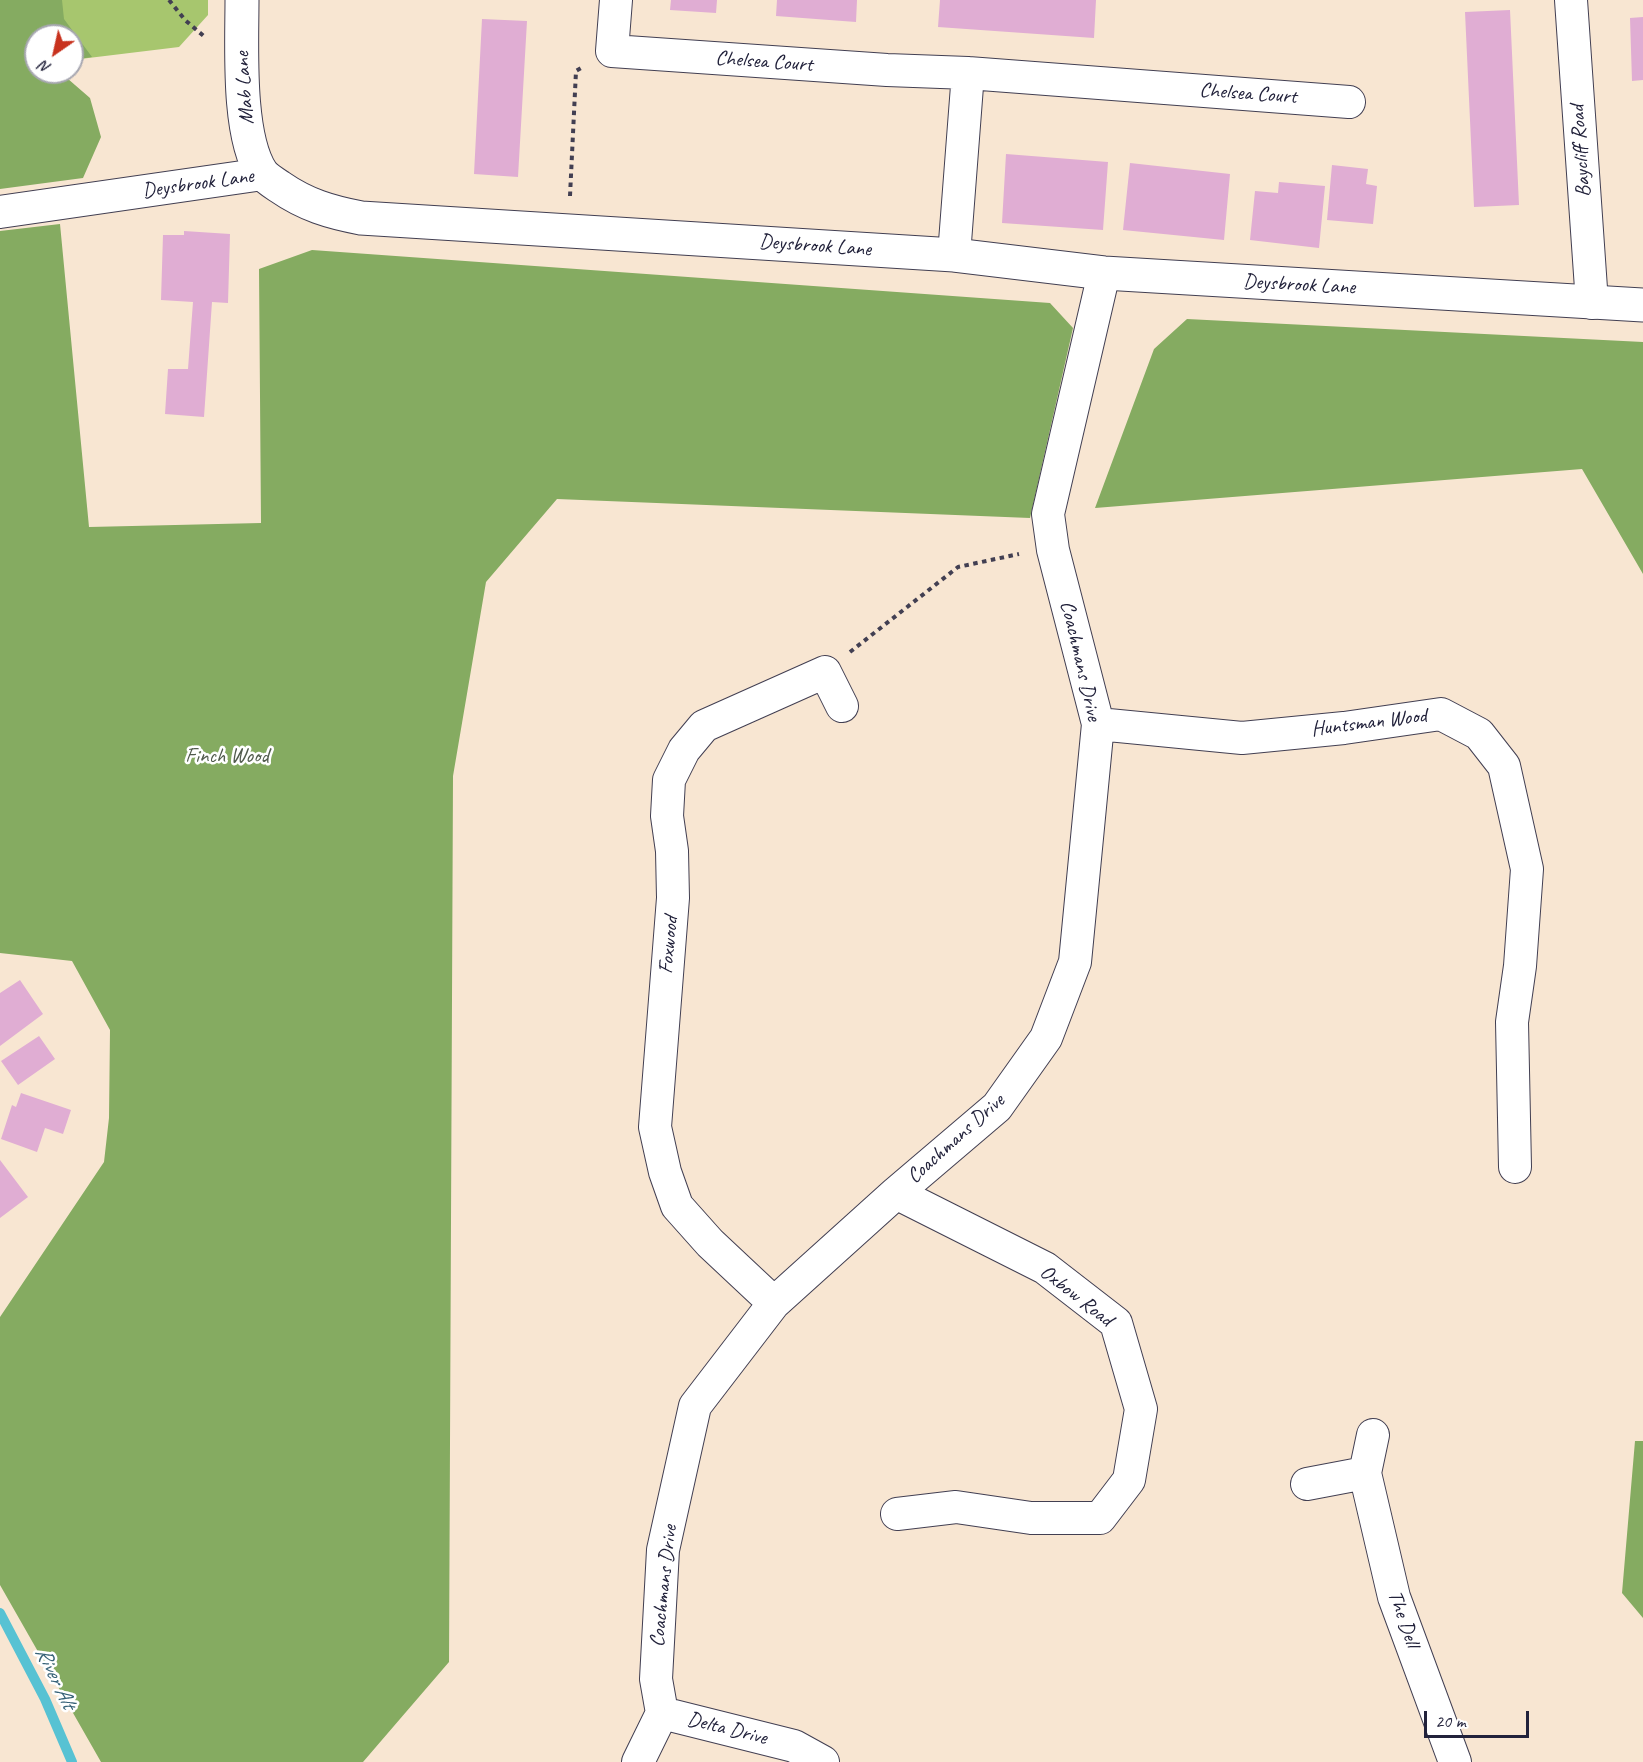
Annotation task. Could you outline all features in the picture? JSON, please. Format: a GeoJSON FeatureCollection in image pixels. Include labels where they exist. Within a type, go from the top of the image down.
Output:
{"type":"FeatureCollection","features":[{"type":"Feature","properties":{"kind":"street","name":"Mab Lane"},"geometry":{"type":"LineString","coordinates":[[242,0],[249,140],[262,174]]}},
{"type":"Feature","properties":{"kind":"street"},"geometry":{"type":"LineString","coordinates":[[612,51],[616,0]]}},
{"type":"Feature","properties":{"kind":"street","name":"Baycliff Road"},"geometry":{"type":"LineString","coordinates":[[1571,0],[1592,303]]}},
{"type":"Feature","properties":{"kind":"street","name":"Chelsea Court"},"geometry":{"type":"LineString","coordinates":[[612,51],[887,70],[968,73],[1349,102]]}},
{"type":"Feature","properties":{"kind":"street"},"geometry":{"type":"LineString","coordinates":[[954,255],[968,73]]}},
{"type":"Feature","properties":{"kind":"street","name":"Deysbrook Lane"},"geometry":{"type":"LineString","coordinates":[[0,212],[262,174],[295,198],[312,206],[361,218],[954,255],[1104,273],[1643,305]]}},
{"type":"Feature","properties":{"kind":"street","name":"Coachmans Drive"},"geometry":{"type":"LineString","coordinates":[[662,1713],[656,1679],[663,1550],[695,1406],[774,1303],[896,1193],[997,1107],[1046,1038],[1075,962],[1098,724],[1053,550],[1048,514],[1104,273]]}},
{"type":"Feature","properties":{"kind":"street"},"geometry":{"type":"LineString","coordinates":[[825,672],[843,706]]}},
{"type":"Feature","properties":{"kind":"street","name":"Foxwood"},"geometry":{"type":"LineString","coordinates":[[774,1303],[710,1243],[677,1206],[665,1172],[655,1127],[673,898],[672,851],[667,816],[669,780],[684,750],[704,726],[825,672]]}},
{"type":"Feature","properties":{"kind":"street","name":"Huntsman Wood"},"geometry":{"type":"LineString","coordinates":[[1098,724],[1242,738],[1344,729],[1441,714],[1479,734],[1504,766],[1527,869],[1520,966],[1512,1022],[1515,1167]]}},
{"type":"Feature","properties":{"kind":"street","name":"Oxbow Road"},"geometry":{"type":"LineString","coordinates":[[896,1193],[1045,1268],[1116,1323],[1141,1409],[1129,1480],[1100,1518],[1032,1518],[956,1507],[897,1514]]}},
{"type":"Feature","properties":{"kind":"street","name":"The Dell"},"geometry":{"type":"LineString","coordinates":[[1373,1435],[1365,1473],[1394,1596],[1455,1762]]}},
{"type":"Feature","properties":{"kind":"street"},"geometry":{"type":"LineString","coordinates":[[1307,1484],[1365,1473]]}},
{"type":"Feature","properties":{"kind":"street"},"geometry":{"type":"LineString","coordinates":[[638,1762],[662,1713]]}},
{"type":"Feature","properties":{"kind":"street","name":"Delta Drive"},"geometry":{"type":"LineString","coordinates":[[662,1713],[794,1746],[823,1762]]}},
{"type":"Feature","properties":{"kind":"path"},"geometry":{"type":"LineString","coordinates":[[568,230],[576,71],[612,51]]}},
{"type":"Feature","properties":{"kind":"path"},"geometry":{"type":"LineString","coordinates":[[825,672],[958,567],[1035,550],[1053,550]]}},
{"type":"Feature","properties":{"kind":"green space"},"geometry":{"type":"Polygon","coordinates":[[[0,0],[208,0],[208,15],[179,47],[84,59],[84,24],[24,24],[0,0]]]}},
{"type":"Feature","properties":{"kind":"green space"},"geometry":{"type":"Polygon","coordinates":[[[0,0],[62,0],[64,19],[68,24],[24,24],[24,84],[74,84],[90,98],[101,137],[83,178],[0,189],[0,0]]]}},
{"type":"Feature","properties":{"kind":"green space"},"geometry":{"type":"Polygon","coordinates":[[[84,46],[92,57],[84,58],[84,46]]]}},
{"type":"Feature","properties":{"kind":"green space","name":"Finch Wood"},"geometry":{"type":"Polygon","coordinates":[[[60,224],[89,527],[261,523],[259,269],[312,250],[1050,303],[1073,328],[1030,518],[557,499],[486,582],[453,776],[449,1662],[363,1762],[101,1762],[0,1585],[0,1317],[104,1162],[109,1118],[110,1030],[72,961],[0,953],[0,231],[60,224]]]}},
{"type":"Feature","properties":{"kind":"green space"},"geometry":{"type":"Polygon","coordinates":[[[1187,319],[1643,342],[1643,574],[1582,469],[1095,508],[1154,349],[1187,319]]]}},
{"type":"Feature","properties":{"kind":"green space"},"geometry":{"type":"Polygon","coordinates":[[[1635,1441],[1643,1441],[1643,1618],[1622,1593],[1635,1441]]]}},
{"type":"Feature","properties":{"kind":"building"},"geometry":{"type":"Polygon","coordinates":[[[671,0],[717,0],[716,13],[670,10],[671,0]]]}},
{"type":"Feature","properties":{"kind":"building"},"geometry":{"type":"Polygon","coordinates":[[[777,0],[857,0],[856,22],[776,16],[777,0]]]}},
{"type":"Feature","properties":{"kind":"building"},"geometry":{"type":"Polygon","coordinates":[[[940,0],[1096,0],[1094,38],[938,27],[940,0]]]}},
{"type":"Feature","properties":{"kind":"building"},"geometry":{"type":"Polygon","coordinates":[[[1510,10],[1519,205],[1474,207],[1465,12],[1510,10]]]}},
{"type":"Feature","properties":{"kind":"building"},"geometry":{"type":"Polygon","coordinates":[[[1643,17],[1643,80],[1632,81],[1630,18],[1643,17]]]}},
{"type":"Feature","properties":{"kind":"building"},"geometry":{"type":"Polygon","coordinates":[[[482,19],[527,21],[518,177],[474,174],[482,19]]]}},
{"type":"Feature","properties":{"kind":"building"},"geometry":{"type":"Polygon","coordinates":[[[1006,154],[1108,162],[1103,230],[1002,223],[1006,154]]]}},
{"type":"Feature","properties":{"kind":"building"},"geometry":{"type":"Polygon","coordinates":[[[1130,163],[1230,174],[1224,240],[1123,230],[1130,163]]]}},
{"type":"Feature","properties":{"kind":"building"},"geometry":{"type":"Polygon","coordinates":[[[1332,165],[1368,169],[1366,184],[1377,186],[1373,224],[1327,220],[1332,165]]]}},
{"type":"Feature","properties":{"kind":"building"},"geometry":{"type":"Polygon","coordinates":[[[1279,182],[1325,186],[1319,248],[1250,240],[1255,191],[1278,193],[1279,182]]]}},
{"type":"Feature","properties":{"kind":"building"},"geometry":{"type":"Polygon","coordinates":[[[184,231],[230,234],[228,303],[212,302],[204,417],[165,414],[168,369],[188,369],[193,302],[161,300],[163,235],[184,235],[184,231]]]}},
{"type":"Feature","properties":{"kind":"building"},"geometry":{"type":"Polygon","coordinates":[[[20,980],[43,1014],[0,1046],[0,993],[20,980]]]}},
{"type":"Feature","properties":{"kind":"building"},"geometry":{"type":"Polygon","coordinates":[[[39,1036],[55,1059],[18,1085],[1,1061],[39,1036]]]}},
{"type":"Feature","properties":{"kind":"building"},"geometry":{"type":"Polygon","coordinates":[[[21,1093],[71,1110],[63,1134],[45,1128],[37,1152],[1,1139],[12,1105],[16,1107],[21,1093]]]}},
{"type":"Feature","properties":{"kind":"building"},"geometry":{"type":"Polygon","coordinates":[[[0,1160],[28,1197],[0,1218],[0,1160]]]}},
{"type":"Feature","properties":{"kind":"waterway","name":"River Alt"},"geometry":{"type":"LineString","coordinates":[[0,1613],[45,1699],[72,1762]]}}]}
